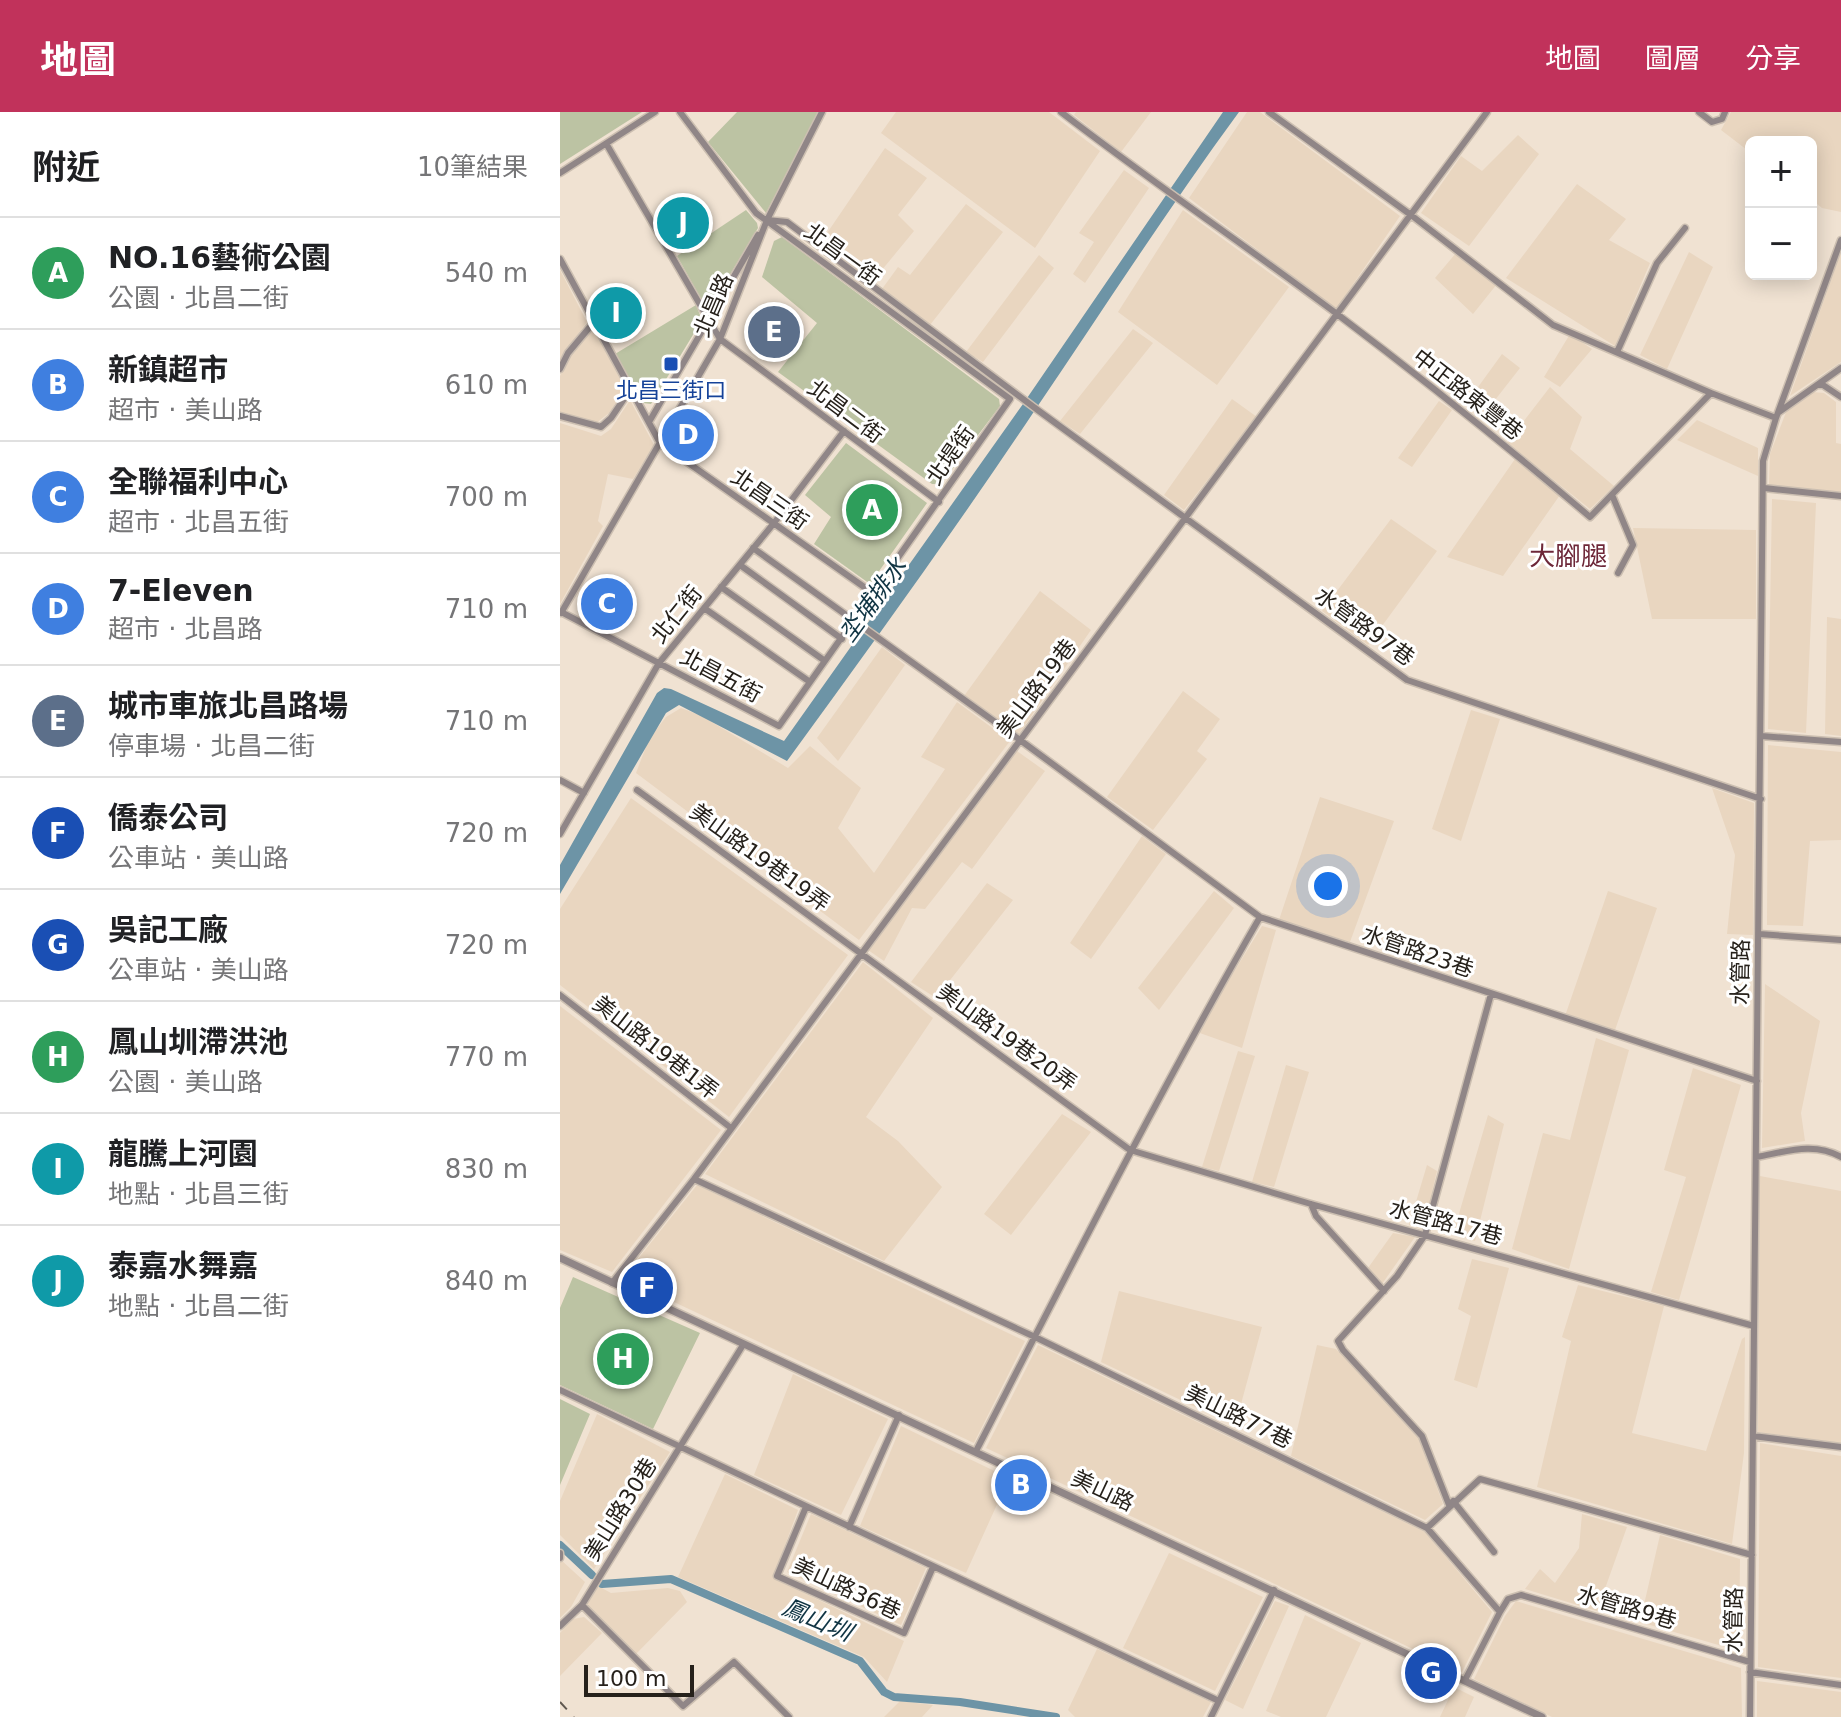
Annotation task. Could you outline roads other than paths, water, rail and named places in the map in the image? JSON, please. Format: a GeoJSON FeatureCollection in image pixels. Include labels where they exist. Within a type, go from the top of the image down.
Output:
{"type":"FeatureCollection","features":[{"type":"Feature","properties":{"kind":"street"},"geometry":{"type":"LineString","coordinates":[[560,173],[655,112]]}},
{"type":"Feature","properties":{"kind":"street","name":"北昌一街"},"geometry":{"type":"LineString","coordinates":[[680,112],[756,213],[1013,396],[1039,411]]}},
{"type":"Feature","properties":{"kind":"street","name":"北昌路"},"geometry":{"type":"LineString","coordinates":[[649,422],[767,220],[822,112]]}},
{"type":"Feature","properties":{"kind":"street","name":"中正路東豐巷"},"geometry":{"type":"LineString","coordinates":[[1061,112],[1158,187],[1337,314],[1590,517],[1711,393]]}},
{"type":"Feature","properties":{"kind":"street"},"geometry":{"type":"LineString","coordinates":[[1269,112],[1411,215],[1553,325],[1711,393],[1777,415],[1841,368]]}},
{"type":"Feature","properties":{"kind":"street","name":"美山路19巷"},"geometry":{"type":"LineString","coordinates":[[612,1283],[694,1179],[1487,112]]}},
{"type":"Feature","properties":{"kind":"street"},"geometry":{"type":"LineString","coordinates":[[1699,112],[1712,122],[1722,119],[1725,112]]}},
{"type":"Feature","properties":{"kind":"street","name":"北昌二街"},"geometry":{"type":"LineString","coordinates":[[607,145],[720,339],[939,502]]}},
{"type":"Feature","properties":{"kind":"street","name":"北昌路"},"geometry":{"type":"LineString","coordinates":[[561,613],[720,339],[767,220]]}},
{"type":"Feature","properties":{"kind":"street"},"geometry":{"type":"LineString","coordinates":[[1617,352],[1657,263],[1685,228]]}},
{"type":"Feature","properties":{"kind":"street","name":"水管路"},"geometry":{"type":"LineString","coordinates":[[1750,1717],[1763,461],[1841,240]]}},
{"type":"Feature","properties":{"kind":"street","name":"北昌三街"},"geometry":{"type":"LineString","coordinates":[[560,259],[660,443],[874,594]]}},
{"type":"Feature","properties":{"kind":"street"},"geometry":{"type":"LineString","coordinates":[[560,369],[568,353],[594,322]]}},
{"type":"Feature","properties":{"kind":"street"},"geometry":{"type":"LineString","coordinates":[[1817,385],[1823,385],[1841,397]]}},
{"type":"Feature","properties":{"kind":"street"},"geometry":{"type":"LineString","coordinates":[[560,416],[601,427],[630,390]]}},
{"type":"Feature","properties":{"kind":"street","name":"北堤街"},"geometry":{"type":"LineString","coordinates":[[779,726],[856,623],[1013,396]]}},
{"type":"Feature","properties":{"kind":"street","name":"水管路97巷"},"geometry":{"type":"LineString","coordinates":[[1039,411],[1407,680],[1761,799]]}},
{"type":"Feature","properties":{"kind":"street","name":"北仁街"},"geometry":{"type":"LineString","coordinates":[[560,834],[659,663],[774,523],[844,431]]}},
{"type":"Feature","properties":{"kind":"street"},"geometry":{"type":"LineString","coordinates":[[1764,488],[1841,496]]}},
{"type":"Feature","properties":{"kind":"street"},"geometry":{"type":"LineString","coordinates":[[1612,495],[1633,545],[1618,573]]}},
{"type":"Feature","properties":{"kind":"street","name":"水管路23巷"},"geometry":{"type":"LineString","coordinates":[[753,548],[1260,917],[1757,1081]]}},
{"type":"Feature","properties":{"kind":"street"},"geometry":{"type":"LineString","coordinates":[[740,565],[842,639]]}},
{"type":"Feature","properties":{"kind":"street"},"geometry":{"type":"LineString","coordinates":[[721,587],[825,661]]}},
{"type":"Feature","properties":{"kind":"street"},"geometry":{"type":"LineString","coordinates":[[704,608],[810,682]]}},
{"type":"Feature","properties":{"kind":"street","name":"北昌五街"},"geometry":{"type":"LineString","coordinates":[[561,613],[779,726]]}},
{"type":"Feature","properties":{"kind":"street"},"geometry":{"type":"LineString","coordinates":[[1761,736],[1841,742]]}},
{"type":"Feature","properties":{"kind":"street"},"geometry":{"type":"LineString","coordinates":[[560,780],[584,793]]}},
{"type":"Feature","properties":{"kind":"street","name":"美山路19巷19弄"},"geometry":{"type":"LineString","coordinates":[[637,790],[862,952]]}},
{"type":"Feature","properties":{"kind":"street"},"geometry":{"type":"LineString","coordinates":[[976,1451],[1130,1150],[1260,917]]}},
{"type":"Feature","properties":{"kind":"street"},"geometry":{"type":"LineString","coordinates":[[1759,934],[1841,940]]}},
{"type":"Feature","properties":{"kind":"street","name":"美山路19巷20弄"},"geometry":{"type":"LineString","coordinates":[[862,952],[1130,1150]]}},
{"type":"Feature","properties":{"kind":"street"},"geometry":{"type":"LineString","coordinates":[[1491,994],[1425,1235],[1384,1291],[1338,1341],[1422,1436],[1451,1503],[1494,1552]]}},
{"type":"Feature","properties":{"kind":"street","name":"美山路19巷1弄"},"geometry":{"type":"LineString","coordinates":[[560,995],[731,1128]]}},
{"type":"Feature","properties":{"kind":"street"},"geometry":{"type":"LineString","coordinates":[[1756,1157],[1811,1147],[1830,1150],[1841,1157]]}},
{"type":"Feature","properties":{"kind":"street","name":"水管路17巷"},"geometry":{"type":"LineString","coordinates":[[1130,1150],[1311,1204],[1754,1326]]}},
{"type":"Feature","properties":{"kind":"street","name":"美山路77巷"},"geometry":{"type":"LineString","coordinates":[[694,1179],[1035,1337],[1427,1528],[1500,1612]]}},
{"type":"Feature","properties":{"kind":"street"},"geometry":{"type":"LineString","coordinates":[[1311,1204],[1316,1216],[1384,1291]]}},
{"type":"Feature","properties":{"kind":"street","name":"美山路"},"geometry":{"type":"LineString","coordinates":[[560,1258],[1542,1717]]}},
{"type":"Feature","properties":{"kind":"street","name":"美山路30巷"},"geometry":{"type":"LineString","coordinates":[[562,1624],[582,1605],[743,1345]]}},
{"type":"Feature","properties":{"kind":"street"},"geometry":{"type":"LineString","coordinates":[[560,1390],[680,1448]]}},
{"type":"Feature","properties":{"kind":"street"},"geometry":{"type":"LineString","coordinates":[[849,1527],[899,1415]]}},
{"type":"Feature","properties":{"kind":"street"},"geometry":{"type":"LineString","coordinates":[[1753,1436],[1841,1447]]}},
{"type":"Feature","properties":{"kind":"street","name":"美山路30巷"},"geometry":{"type":"LineString","coordinates":[[680,1448],[806,1507]]}},
{"type":"Feature","properties":{"kind":"street"},"geometry":{"type":"LineString","coordinates":[[1427,1528],[1473,1482],[1480,1479],[1752,1555]]}},
{"type":"Feature","properties":{"kind":"street"},"geometry":{"type":"LineString","coordinates":[[806,1507],[1219,1701]]}},
{"type":"Feature","properties":{"kind":"street","name":"美山路36巷"},"geometry":{"type":"LineString","coordinates":[[806,1507],[777,1576],[904,1633],[933,1567]]}},
{"type":"Feature","properties":{"kind":"street"},"geometry":{"type":"LineString","coordinates":[[1211,1717],[1274,1590]]}},
{"type":"Feature","properties":{"kind":"street","name":"水管路9巷"},"geometry":{"type":"LineString","coordinates":[[1500,1612],[1508,1599],[1521,1595],[1750,1662]]}},
{"type":"Feature","properties":{"kind":"street"},"geometry":{"type":"LineString","coordinates":[[582,1605],[683,1706],[734,1662],[789,1717]]}},
{"type":"Feature","properties":{"kind":"street"},"geometry":{"type":"LineString","coordinates":[[560,1612],[562,1624]]}},
{"type":"Feature","properties":{"kind":"street"},"geometry":{"type":"LineString","coordinates":[[1465,1680],[1500,1612]]}},
{"type":"Feature","properties":{"kind":"street"},"geometry":{"type":"LineString","coordinates":[[1750,1672],[1841,1685]]}},
{"type":"Feature","properties":{"kind":"water"},"geometry":{"type":"Polygon","coordinates":[[[1223,112],[1239,112],[973,501],[787,761],[679,705],[666,713],[560,894],[560,865],[657,693],[664,688],[784,741],[1023,404],[1223,112]]]}},
{"type":"Feature","properties":{"kind":"waterway","name":"鳳山圳"},"geometry":{"type":"LineString","coordinates":[[560,1545],[592,1575]]}},
{"type":"Feature","properties":{"kind":"waterway","name":"鳳山圳"},"geometry":{"type":"LineString","coordinates":[[602,1584],[671,1579],[860,1661],[884,1692],[894,1697],[960,1702],[1056,1717]]}},
{"type":"Feature","properties":{"kind":"railway"},"geometry":{"type":"LineString","coordinates":[[560,1702],[574,1717]]}},
{"type":"Feature","properties":{"kind":"place","name":"泰嘉水舞嘉"},"geometry":{"type":"Point","coordinates":[683,223]}},
{"type":"Feature","properties":{"kind":"place","name":"龍騰上河園"},"geometry":{"type":"Point","coordinates":[616,313]}},
{"type":"Feature","properties":{"kind":"place","name":"城市車旅北昌路場"},"geometry":{"type":"Point","coordinates":[774,332]}},
{"type":"Feature","properties":{"kind":"place","name":"北昌三街口"},"geometry":{"type":"Point","coordinates":[671,364]}},
{"type":"Feature","properties":{"kind":"place","name":"7-Eleven"},"geometry":{"type":"Point","coordinates":[688,435]}},
{"type":"Feature","properties":{"kind":"place","name":"NO.16藝術公園"},"geometry":{"type":"Point","coordinates":[872,510]}},
{"type":"Feature","properties":{"kind":"place","name":"全聯福利中心"},"geometry":{"type":"Point","coordinates":[607,604]}},
{"type":"Feature","properties":{"kind":"place","name":"僑泰公司"},"geometry":{"type":"Point","coordinates":[647,1288]}},
{"type":"Feature","properties":{"kind":"place","name":"鳳山圳滯洪池"},"geometry":{"type":"Point","coordinates":[623,1359]}},
{"type":"Feature","properties":{"kind":"place","name":"新鎮超市"},"geometry":{"type":"Point","coordinates":[1021,1485]}},
{"type":"Feature","properties":{"kind":"place","name":"吳記工廠"},"geometry":{"type":"Point","coordinates":[1431,1673]}},
{"type":"Feature","properties":{"kind":"district","name":"大腳腿"},"geometry":{"type":"Point","coordinates":[1568,556]}},
{"type":"Feature","properties":{"kind":"water label","name":"坔埔排水"},"geometry":{"type":"Point","coordinates":[873,600]}}]}
